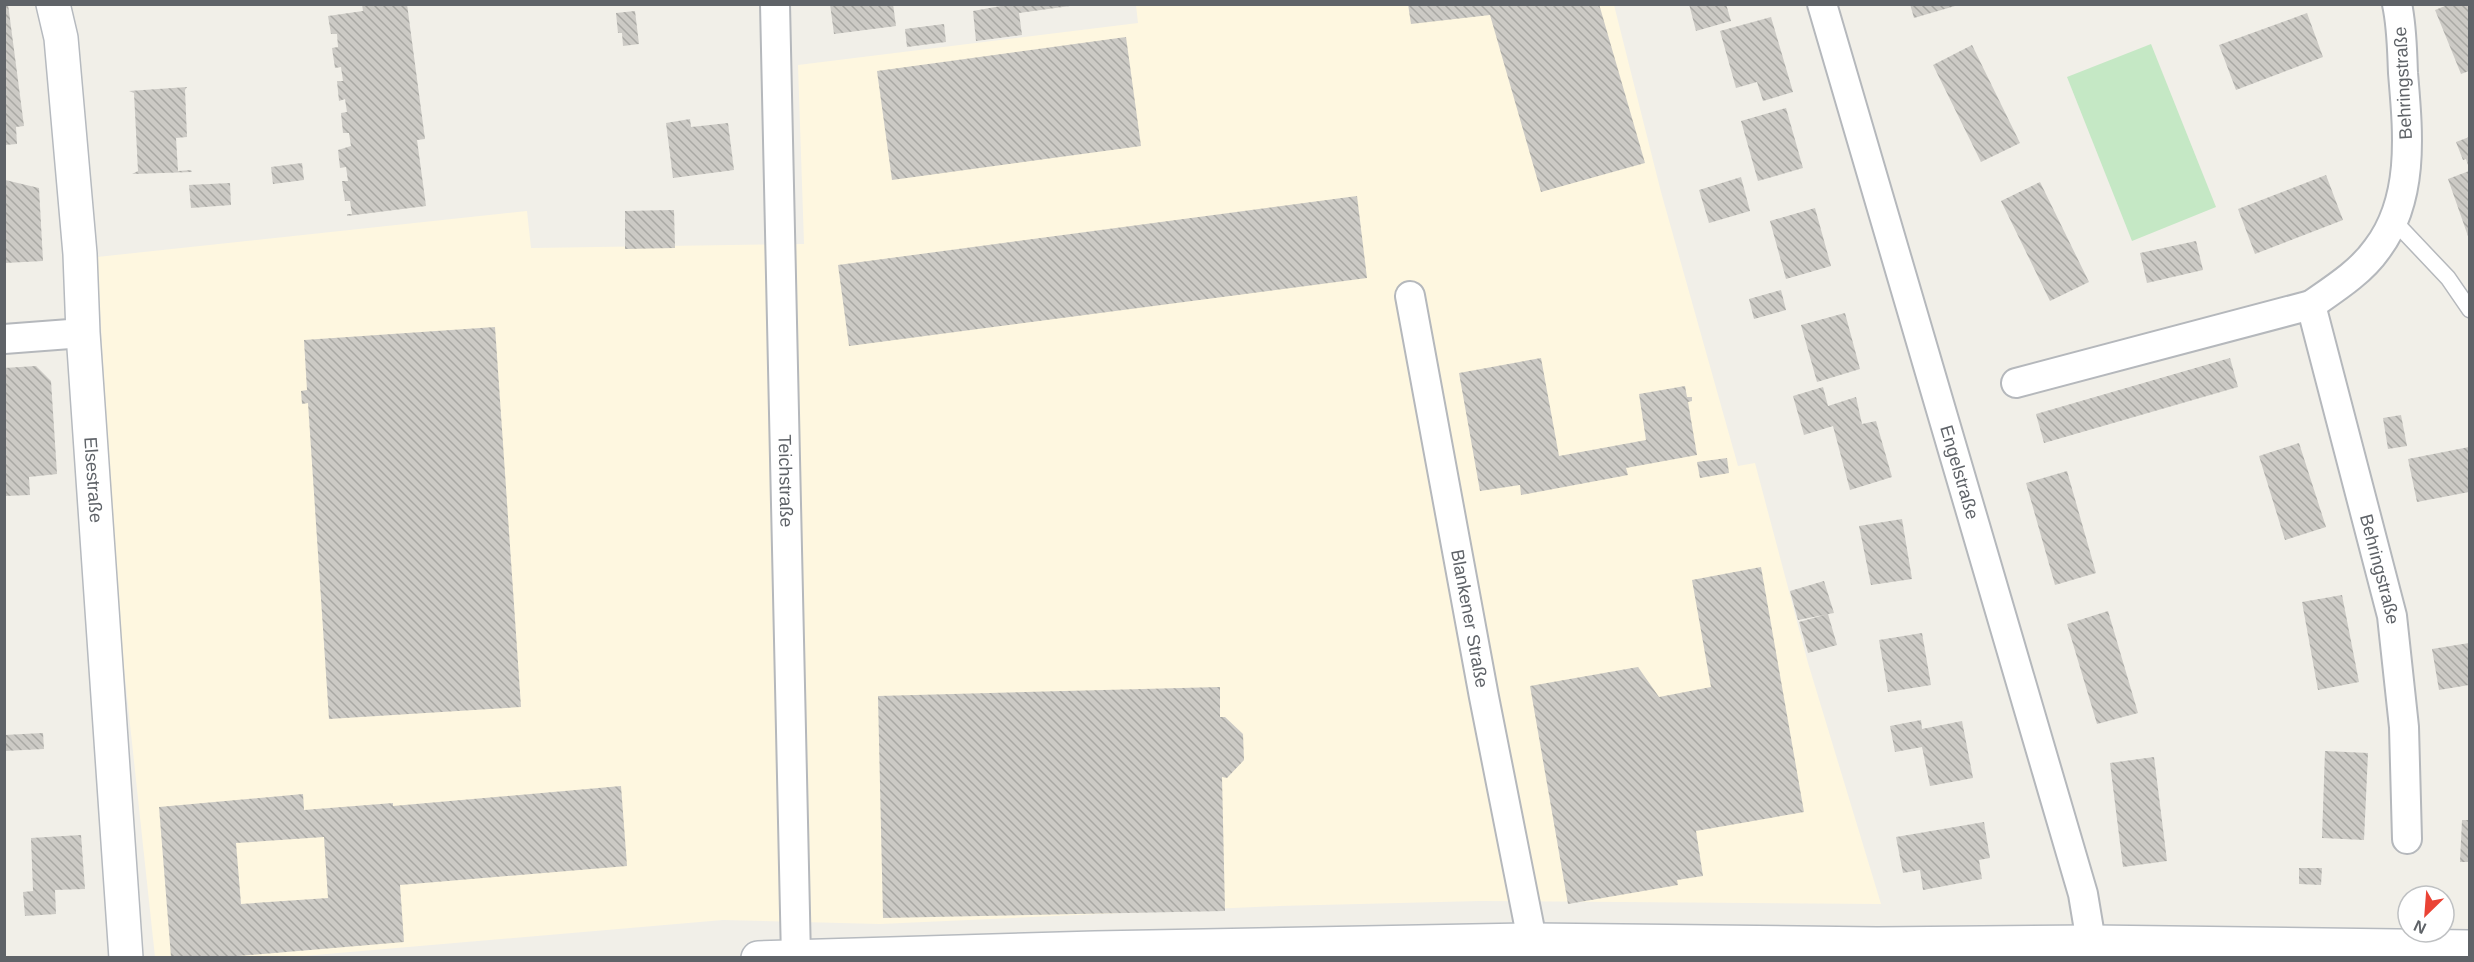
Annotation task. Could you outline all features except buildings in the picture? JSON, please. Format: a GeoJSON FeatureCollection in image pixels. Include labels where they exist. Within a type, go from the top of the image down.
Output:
{"type":"FeatureCollection","features":[{"type":"Feature","properties":{"kind":"main road","name":"Elsestraße"},"geometry":{"type":"LineString","coordinates":[[53,4],[62,50],[80,254],[83,333],[126,957]]}},
{"type":"Feature","properties":{"kind":"main road"},"geometry":{"type":"LineString","coordinates":[[758,957],[1296,951],[1532,940],[1877,944],[2091,942],[2469,947]]}},
{"type":"Feature","properties":{"kind":"street","name":"Teichstraße"},"geometry":{"type":"LineString","coordinates":[[775,4],[796,957]]}},
{"type":"Feature","properties":{"kind":"street","name":"Engelstraße"},"geometry":{"type":"LineString","coordinates":[[1822,4],[2083,894],[2091,942]]}},
{"type":"Feature","properties":{"kind":"street","name":"Behringstraße"},"geometry":{"type":"LineString","coordinates":[[2016,383],[2311,305],[2349,278],[2377,250],[2394,221],[2403,187],[2408,134],[2397,4]]}},
{"type":"Feature","properties":{"kind":"street","name":"Blankener Straße"},"geometry":{"type":"LineString","coordinates":[[1410,296],[1484,697],[1532,940]]}},
{"type":"Feature","properties":{"kind":"street","name":"Behringstraße"},"geometry":{"type":"LineString","coordinates":[[2311,305],[2392,616],[2404,728],[2407,839]]}},
{"type":"Feature","properties":{"kind":"street"},"geometry":{"type":"LineString","coordinates":[[4,339],[83,333]]}},
{"type":"Feature","properties":{"kind":"lane"},"geometry":{"type":"LineString","coordinates":[[2394,221],[2448,278],[2469,310]]}},
{"type":"Feature","properties":{"kind":"shaded area"},"geometry":{"type":"Polygon","coordinates":[[[1136,5],[1614,5],[1661,192],[1738,466],[1755,463],[1808,663],[1881,904],[1480,901],[1279,906],[880,924],[723,920],[292,957],[155,957],[117,603],[97,257],[527,211],[531,248],[804,244],[798,65],[1138,23],[1136,5]]]}},
{"type":"Feature","properties":{"kind":"green space"},"geometry":{"type":"Polygon","coordinates":[[[2151,44],[2216,207],[2132,241],[2067,77],[2151,44]]]}}]}
